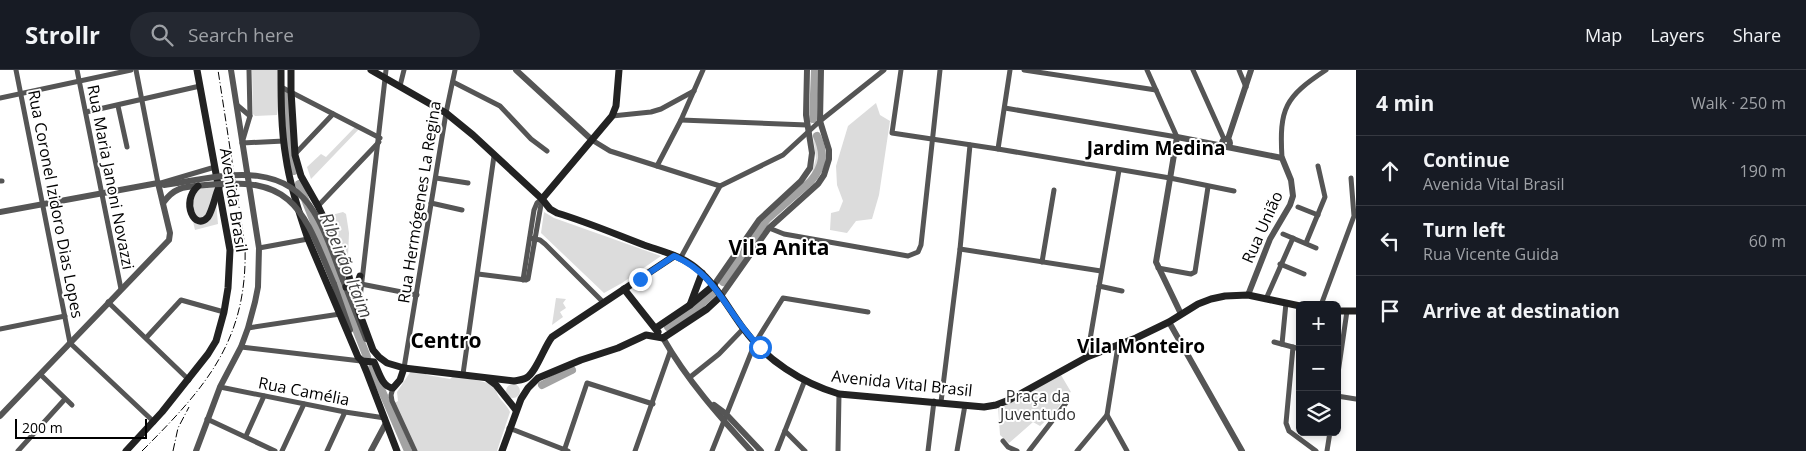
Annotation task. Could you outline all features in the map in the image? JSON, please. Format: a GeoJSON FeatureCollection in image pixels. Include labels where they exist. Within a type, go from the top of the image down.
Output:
{"type":"FeatureCollection","features":[{"type":"Feature","properties":{"kind":"main road","name":"Avenida Brasil"},"geometry":{"type":"LineString","coordinates":[[126,451],[154,422],[208,354],[216,341],[224,312],[228,288],[230,250],[197,70]]}},
{"type":"Feature","properties":{"kind":"main road"},"geometry":{"type":"LineString","coordinates":[[281,70],[284,141],[289,176],[308,239],[358,357],[365,361],[374,362],[387,387],[393,388],[400,380],[404,368]]}},
{"type":"Feature","properties":{"kind":"main road"},"geometry":{"type":"LineString","coordinates":[[291,70],[294,155],[299,171],[318,206],[373,350],[387,363],[404,368],[514,381],[527,378],[533,372],[542,352],[552,338],[624,289],[677,257]]}},
{"type":"Feature","properties":{"kind":"main road","name":"Avenida Vital Brasil"},"geometry":{"type":"LineString","coordinates":[[371,70],[386,74],[400,86],[446,113],[473,135],[542,199],[550,209],[691,264],[714,285],[743,329],[755,343],[781,365],[805,380],[825,390],[839,394],[965,405],[990,406],[1002,404],[1087,357],[1118,346],[1169,322],[1198,304],[1211,299],[1248,295],[1296,305]]}},
{"type":"Feature","properties":{"kind":"main road"},"geometry":{"type":"LineString","coordinates":[[542,199],[612,116],[616,106],[619,70]]}},
{"type":"Feature","properties":{"kind":"main road"},"geometry":{"type":"LineString","coordinates":[[289,176],[296,177],[299,171]]}},
{"type":"Feature","properties":{"kind":"main road"},"geometry":{"type":"LineString","coordinates":[[291,185],[298,181],[304,183]]}},
{"type":"Feature","properties":{"kind":"main road"},"geometry":{"type":"LineString","coordinates":[[202,186],[192,195],[189,211],[193,216],[201,220],[204,220],[209,214],[219,187]]}},
{"type":"Feature","properties":{"kind":"main road"},"geometry":{"type":"LineString","coordinates":[[690,305],[702,273]]}},
{"type":"Feature","properties":{"kind":"main road"},"geometry":{"type":"LineString","coordinates":[[347,282],[361,275]]}},
{"type":"Feature","properties":{"kind":"main road"},"geometry":{"type":"LineString","coordinates":[[347,282],[358,284],[361,275]]}},
{"type":"Feature","properties":{"kind":"main road"},"geometry":{"type":"LineString","coordinates":[[656,328],[690,305],[714,285]]}},
{"type":"Feature","properties":{"kind":"main road"},"geometry":{"type":"LineString","coordinates":[[624,289],[663,338]]}},
{"type":"Feature","properties":{"kind":"main road"},"geometry":{"type":"LineString","coordinates":[[502,451],[516,410],[527,389],[538,378],[618,348],[646,335],[663,338],[696,317],[721,296]]}},
{"type":"Feature","properties":{"kind":"main road"},"geometry":{"type":"LineString","coordinates":[[1341,311],[1356,311]]}},
{"type":"Feature","properties":{"kind":"main road"},"geometry":{"type":"LineString","coordinates":[[646,335],[650,320]]}},
{"type":"Feature","properties":{"kind":"main road"},"geometry":{"type":"LineString","coordinates":[[365,361],[396,451]]}},
{"type":"Feature","properties":{"kind":"main road"},"geometry":{"type":"LineString","coordinates":[[484,377],[493,382],[516,410]]}},
{"type":"Feature","properties":{"kind":"main road"},"geometry":{"type":"LineString","coordinates":[[522,379],[523,386],[527,389]]}},
{"type":"Feature","properties":{"kind":"street","name":"Rua Coronel Izidoro Dias Lopes"},"geometry":{"type":"LineString","coordinates":[[16,70],[70,343]]}},
{"type":"Feature","properties":{"kind":"street","name":"Rua Maria Janoni Novazzi"},"geometry":{"type":"LineString","coordinates":[[77,70],[122,289]]}},
{"type":"Feature","properties":{"kind":"street"},"geometry":{"type":"LineString","coordinates":[[0,98],[131,70]]}},
{"type":"Feature","properties":{"kind":"street"},"geometry":{"type":"LineString","coordinates":[[0,416],[169,240],[170,233],[136,70]]}},
{"type":"Feature","properties":{"kind":"street"},"geometry":{"type":"LineString","coordinates":[[196,451],[220,388],[248,328],[256,295],[259,271],[259,248],[231,70]]}},
{"type":"Feature","properties":{"kind":"street"},"geometry":{"type":"LineString","coordinates":[[242,143],[250,116],[251,90],[249,70]]}},
{"type":"Feature","properties":{"kind":"street"},"geometry":{"type":"LineString","coordinates":[[400,86],[404,70]]}},
{"type":"Feature","properties":{"kind":"street","name":"Rua Hermógenes La Regina"},"geometry":{"type":"LineString","coordinates":[[404,368],[446,113],[455,70]]}},
{"type":"Feature","properties":{"kind":"street"},"geometry":{"type":"LineString","coordinates":[[516,70],[592,140],[610,150],[720,186]]}},
{"type":"Feature","properties":{"kind":"street"},"geometry":{"type":"LineString","coordinates":[[657,166],[681,120],[703,70]]}},
{"type":"Feature","properties":{"kind":"street"},"geometry":{"type":"LineString","coordinates":[[714,285],[759,220],[806,175],[812,159],[807,125],[807,70]]}},
{"type":"Feature","properties":{"kind":"street"},"geometry":{"type":"LineString","coordinates":[[721,296],[769,228],[818,184],[824,176],[829,150],[820,121],[822,70]]}},
{"type":"Feature","properties":{"kind":"street"},"geometry":{"type":"LineString","coordinates":[[677,257],[720,186],[783,154],[820,121],[884,70]]}},
{"type":"Feature","properties":{"kind":"street"},"geometry":{"type":"LineString","coordinates":[[901,70],[892,133],[1170,178],[1234,191]]}},
{"type":"Feature","properties":{"kind":"street"},"geometry":{"type":"LineString","coordinates":[[769,228],[784,234],[908,256],[915,254],[920,248],[940,70]]}},
{"type":"Feature","properties":{"kind":"street"},"geometry":{"type":"LineString","coordinates":[[998,149],[1010,70]]}},
{"type":"Feature","properties":{"kind":"street"},"geometry":{"type":"LineString","coordinates":[[1024,70],[1156,90]]}},
{"type":"Feature","properties":{"kind":"street"},"geometry":{"type":"LineString","coordinates":[[1147,70],[1177,137],[1156,257],[1158,268],[1181,314]]}},
{"type":"Feature","properties":{"kind":"street"},"geometry":{"type":"LineString","coordinates":[[1193,70],[1226,142]]}},
{"type":"Feature","properties":{"kind":"street"},"geometry":{"type":"LineString","coordinates":[[1239,70],[1246,87]]}},
{"type":"Feature","properties":{"kind":"street"},"geometry":{"type":"LineString","coordinates":[[1226,142],[1251,70]]}},
{"type":"Feature","properties":{"kind":"street","name":"Rua União"},"geometry":{"type":"LineString","coordinates":[[1248,295],[1270,239],[1290,205],[1293,196],[1291,180],[1282,158],[1280,137],[1286,107],[1293,95],[1303,85],[1326,70]]}},
{"type":"Feature","properties":{"kind":"street"},"geometry":{"type":"LineString","coordinates":[[356,308],[361,284],[386,74]]}},
{"type":"Feature","properties":{"kind":"street"},"geometry":{"type":"LineString","coordinates":[[453,82],[500,106],[531,139],[547,150]]}},
{"type":"Feature","properties":{"kind":"street"},"geometry":{"type":"LineString","coordinates":[[86,112],[200,86]]}},
{"type":"Feature","properties":{"kind":"street"},"geometry":{"type":"LineString","coordinates":[[281,87],[379,140]]}},
{"type":"Feature","properties":{"kind":"street"},"geometry":{"type":"LineString","coordinates":[[612,116],[651,112],[694,91]]}},
{"type":"Feature","properties":{"kind":"street"},"geometry":{"type":"LineString","coordinates":[[236,104],[250,116]]}},
{"type":"Feature","properties":{"kind":"street"},"geometry":{"type":"LineString","coordinates":[[118,106],[127,147]]}},
{"type":"Feature","properties":{"kind":"street"},"geometry":{"type":"LineString","coordinates":[[1005,108],[1211,143],[1226,142],[1239,148],[1282,158]]}},
{"type":"Feature","properties":{"kind":"street"},"geometry":{"type":"LineString","coordinates":[[294,155],[332,114]]}},
{"type":"Feature","properties":{"kind":"street"},"geometry":{"type":"LineString","coordinates":[[681,120],[807,125]]}},
{"type":"Feature","properties":{"kind":"street"},"geometry":{"type":"LineString","coordinates":[[318,206],[379,140]]}},
{"type":"Feature","properties":{"kind":"street"},"geometry":{"type":"LineString","coordinates":[[242,143],[284,141]]}},
{"type":"Feature","properties":{"kind":"street"},"geometry":{"type":"LineString","coordinates":[[928,451],[938,402],[960,249],[970,145]]}},
{"type":"Feature","properties":{"kind":"street"},"geometry":{"type":"LineString","coordinates":[[463,374],[494,156]]}},
{"type":"Feature","properties":{"kind":"street"},"geometry":{"type":"LineString","coordinates":[[1306,243],[1326,197],[1318,166]]}},
{"type":"Feature","properties":{"kind":"street"},"geometry":{"type":"LineString","coordinates":[[0,212],[101,192],[159,183],[215,168]]}},
{"type":"Feature","properties":{"kind":"street"},"geometry":{"type":"LineString","coordinates":[[1087,357],[1119,170]]}},
{"type":"Feature","properties":{"kind":"street"},"geometry":{"type":"LineString","coordinates":[[159,183],[164,185],[241,174],[267,177],[285,184],[301,196],[314,212],[347,282]]}},
{"type":"Feature","properties":{"kind":"street"},"geometry":{"type":"LineString","coordinates":[[436,178],[468,183]]}},
{"type":"Feature","properties":{"kind":"street"},"geometry":{"type":"LineString","coordinates":[[1322,301],[1354,216],[1351,178]]}},
{"type":"Feature","properties":{"kind":"street"},"geometry":{"type":"LineString","coordinates":[[163,203],[176,190],[232,183],[250,184],[269,189],[284,197],[305,218],[365,361],[241,346]]}},
{"type":"Feature","properties":{"kind":"street"},"geometry":{"type":"LineString","coordinates":[[1158,268],[1191,274],[1195,272],[1208,187]]}},
{"type":"Feature","properties":{"kind":"street"},"geometry":{"type":"LineString","coordinates":[[1042,262],[1054,190]]}},
{"type":"Feature","properties":{"kind":"street"},"geometry":{"type":"LineString","coordinates":[[478,274],[525,280],[529,278],[534,210],[537,203],[542,199]]}},
{"type":"Feature","properties":{"kind":"street"},"geometry":{"type":"LineString","coordinates":[[431,203],[462,210]]}},
{"type":"Feature","properties":{"kind":"street"},"geometry":{"type":"LineString","coordinates":[[1298,207],[1318,215]]}},
{"type":"Feature","properties":{"kind":"street"},"geometry":{"type":"LineString","coordinates":[[1283,234],[1316,248]]}},
{"type":"Feature","properties":{"kind":"street"},"geometry":{"type":"LineString","coordinates":[[1266,299],[1293,238]]}},
{"type":"Feature","properties":{"kind":"street"},"geometry":{"type":"LineString","coordinates":[[259,248],[308,239]]}},
{"type":"Feature","properties":{"kind":"street"},"geometry":{"type":"LineString","coordinates":[[532,239],[545,244],[604,303]]}},
{"type":"Feature","properties":{"kind":"street"},"geometry":{"type":"LineString","coordinates":[[960,249],[1102,271]]}},
{"type":"Feature","properties":{"kind":"street"},"geometry":{"type":"LineString","coordinates":[[1280,264],[1304,274]]}},
{"type":"Feature","properties":{"kind":"street"},"geometry":{"type":"LineString","coordinates":[[361,284],[416,295]]}},
{"type":"Feature","properties":{"kind":"street"},"geometry":{"type":"LineString","coordinates":[[1100,286],[1122,290]]}},
{"type":"Feature","properties":{"kind":"street"},"geometry":{"type":"LineString","coordinates":[[712,451],[755,343],[783,298],[868,312]]}},
{"type":"Feature","properties":{"kind":"street"},"geometry":{"type":"LineString","coordinates":[[146,338],[181,300],[224,312]]}},
{"type":"Feature","properties":{"kind":"street"},"geometry":{"type":"LineString","coordinates":[[108,302],[189,380]]}},
{"type":"Feature","properties":{"kind":"street"},"geometry":{"type":"LineString","coordinates":[[1282,344],[1286,303]]}},
{"type":"Feature","properties":{"kind":"street"},"geometry":{"type":"LineString","coordinates":[[1341,346],[1347,311]]}},
{"type":"Feature","properties":{"kind":"street"},"geometry":{"type":"LineString","coordinates":[[248,328],[340,314]]}},
{"type":"Feature","properties":{"kind":"street"},"geometry":{"type":"LineString","coordinates":[[0,328],[65,316]]}},
{"type":"Feature","properties":{"kind":"street"},"geometry":{"type":"LineString","coordinates":[[1169,322],[1242,451]]}},
{"type":"Feature","properties":{"kind":"street"},"geometry":{"type":"LineString","coordinates":[[689,378],[719,354],[743,329]]}},
{"type":"Feature","properties":{"kind":"street"},"geometry":{"type":"LineString","coordinates":[[663,338],[670,352],[708,402],[761,451]]}},
{"type":"Feature","properties":{"kind":"street"},"geometry":{"type":"LineString","coordinates":[[1274,342],[1296,348]]}},
{"type":"Feature","properties":{"kind":"street"},"geometry":{"type":"LineString","coordinates":[[70,343],[154,422]]}},
{"type":"Feature","properties":{"kind":"street"},"geometry":{"type":"LineString","coordinates":[[1077,451],[1107,415],[1118,346]]}},
{"type":"Feature","properties":{"kind":"street"},"geometry":{"type":"LineString","coordinates":[[1293,347],[1286,423],[1290,431],[1316,451]]}},
{"type":"Feature","properties":{"kind":"street"},"geometry":{"type":"LineString","coordinates":[[635,451],[670,352]]}},
{"type":"Feature","properties":{"kind":"street"},"geometry":{"type":"LineString","coordinates":[[40,375],[72,405]]}},
{"type":"Feature","properties":{"kind":"street"},"geometry":{"type":"LineString","coordinates":[[777,451],[805,380]]}},
{"type":"Feature","properties":{"kind":"street"},"geometry":{"type":"LineString","coordinates":[[509,428],[565,451],[587,383],[653,404]]}},
{"type":"Feature","properties":{"kind":"street","name":"Rua Camélia"},"geometry":{"type":"LineString","coordinates":[[220,388],[385,420]]}},
{"type":"Feature","properties":{"kind":"street"},"geometry":{"type":"LineString","coordinates":[[393,388],[392,401],[415,451]]}},
{"type":"Feature","properties":{"kind":"street"},"geometry":{"type":"LineString","coordinates":[[838,451],[839,394]]}},
{"type":"Feature","properties":{"kind":"street"},"geometry":{"type":"LineString","coordinates":[[246,436],[264,396]]}},
{"type":"Feature","properties":{"kind":"street"},"geometry":{"type":"LineString","coordinates":[[1341,397],[1356,399]]}},
{"type":"Feature","properties":{"kind":"street"},"geometry":{"type":"LineString","coordinates":[[18,451],[65,399]]}},
{"type":"Feature","properties":{"kind":"street"},"geometry":{"type":"LineString","coordinates":[[1028,451],[1066,403]]}},
{"type":"Feature","properties":{"kind":"street"},"geometry":{"type":"LineString","coordinates":[[282,451],[304,404]]}},
{"type":"Feature","properties":{"kind":"street"},"geometry":{"type":"LineString","coordinates":[[958,451],[965,405]]}},
{"type":"Feature","properties":{"kind":"street"},"geometry":{"type":"LineString","coordinates":[[326,451],[345,412]]}},
{"type":"Feature","properties":{"kind":"street"},"geometry":{"type":"LineString","coordinates":[[1107,415],[1127,451]]}},
{"type":"Feature","properties":{"kind":"street"},"geometry":{"type":"LineString","coordinates":[[724,417],[750,451]]}},
{"type":"Feature","properties":{"kind":"street"},"geometry":{"type":"LineString","coordinates":[[207,419],[275,451]]}},
{"type":"Feature","properties":{"kind":"street"},"geometry":{"type":"LineString","coordinates":[[371,451],[385,420]]}},
{"type":"Feature","properties":{"kind":"street"},"geometry":{"type":"LineString","coordinates":[[785,431],[805,451]]}},
{"type":"Feature","properties":{"kind":"street"},"geometry":{"type":"LineString","coordinates":[[1327,451],[1329,436]]}},
{"type":"Feature","properties":{"kind":"street"},"geometry":{"type":"LineString","coordinates":[[1003,441],[1008,447],[1017,451]]}},
{"type":"Feature","properties":{"kind":"green space"},"geometry":{"type":"Polygon","coordinates":[[[252,70],[278,70],[280,100],[277,115],[255,116],[253,114],[252,70]]]}},
{"type":"Feature","properties":{"kind":"green space"},"geometry":{"type":"Polygon","coordinates":[[[812,70],[818,70],[817,118],[811,124],[812,70]]]}},
{"type":"Feature","properties":{"kind":"green space"},"geometry":{"type":"Polygon","coordinates":[[[876,103],[880,115],[890,121],[879,195],[872,219],[856,221],[847,233],[830,230],[831,213],[839,211],[843,201],[837,185],[836,166],[848,126],[876,103]]]}},
{"type":"Feature","properties":{"kind":"green space"},"geometry":{"type":"Polygon","coordinates":[[[356,126],[360,128],[311,179],[307,167],[321,154],[326,157],[356,126]]]}},
{"type":"Feature","properties":{"kind":"green space"},"geometry":{"type":"Polygon","coordinates":[[[819,132],[823,144],[824,161],[818,178],[764,228],[724,287],[720,281],[759,225],[802,185],[812,173],[816,158],[813,136],[819,132]]]}},
{"type":"Feature","properties":{"kind":"green space"},"geometry":{"type":"Polygon","coordinates":[[[214,181],[218,224],[195,230],[191,213],[191,189],[202,182],[214,181]]]}},
{"type":"Feature","properties":{"kind":"green space"},"geometry":{"type":"Polygon","coordinates":[[[343,212],[346,214],[349,233],[348,257],[328,216],[343,212]]]}},
{"type":"Feature","properties":{"kind":"green space"},"geometry":{"type":"Polygon","coordinates":[[[544,212],[554,218],[661,256],[604,293],[541,233],[544,212]]]}},
{"type":"Feature","properties":{"kind":"green space"},"geometry":{"type":"Polygon","coordinates":[[[713,291],[715,294],[694,312],[668,328],[667,325],[692,309],[713,291]]]}},
{"type":"Feature","properties":{"kind":"green space"},"geometry":{"type":"Polygon","coordinates":[[[556,298],[566,299],[563,303],[566,308],[560,312],[563,317],[552,325],[556,298]]]}},
{"type":"Feature","properties":{"kind":"green space"},"geometry":{"type":"Polygon","coordinates":[[[411,371],[422,371],[427,375],[450,379],[455,375],[492,384],[510,412],[497,451],[413,451],[393,404],[398,401],[397,392],[411,371]]]}},
{"type":"Feature","properties":{"kind":"green space","name":"Praça da Juventudo"},"geometry":{"type":"Polygon","coordinates":[[[1061,375],[1071,392],[1061,397],[1061,404],[1040,426],[1033,422],[1009,443],[1000,435],[998,406],[1061,375]]]}},
{"type":"Feature","properties":{"kind":"green space"},"geometry":{"type":"Polygon","coordinates":[[[510,384],[516,384],[520,391],[516,398],[510,398],[506,394],[506,388],[510,384]]]}},
{"type":"Feature","properties":{"kind":"waterway"},"geometry":{"type":"LineString","coordinates":[[813,119],[815,70]]}},
{"type":"Feature","properties":{"kind":"waterway","name":"Ribeirão Itaim"},"geometry":{"type":"LineString","coordinates":[[287,92],[291,155],[294,171]]}},
{"type":"Feature","properties":{"kind":"waterway"},"geometry":{"type":"LineString","coordinates":[[723,282],[767,219],[811,181],[819,170],[822,154],[817,136]]}},
{"type":"Feature","properties":{"kind":"waterway","name":"Ribeirão Itaim"},"geometry":{"type":"LineString","coordinates":[[299,184],[367,357]]}},
{"type":"Feature","properties":{"kind":"waterway"},"geometry":{"type":"LineString","coordinates":[[668,327],[700,305],[713,293]]}},
{"type":"Feature","properties":{"kind":"waterway","name":"Ribeirão Itaim"},"geometry":{"type":"LineString","coordinates":[[372,368],[408,451]]}},
{"type":"Feature","properties":{"kind":"waterway"},"geometry":{"type":"LineString","coordinates":[[542,385],[572,370]]}},
{"type":"Feature","properties":{"kind":"railway"},"geometry":{"type":"LineString","coordinates":[[142,451],[165,428],[203,384],[230,336],[239,309],[244,280],[245,246],[218,70]]}},
{"type":"Feature","properties":{"kind":"railway"},"geometry":{"type":"LineString","coordinates":[[173,451],[178,428],[189,407]]}},
{"type":"Feature","properties":{"kind":"district","name":"Jardim Medina"},"geometry":{"type":"Point","coordinates":[1156,148]}},
{"type":"Feature","properties":{"kind":"district","name":"Vila Anita"},"geometry":{"type":"Point","coordinates":[779,247]}},
{"type":"Feature","properties":{"kind":"district","name":"Centro"},"geometry":{"type":"Point","coordinates":[446,340]}},
{"type":"Feature","properties":{"kind":"district","name":"Vila Monteiro"},"geometry":{"type":"Point","coordinates":[1141,346]}},
{"type":"Feature","properties":{"kind":"route"},"geometry":{"type":"LineString","coordinates":[[640,279],[674,256],[691,264],[714,285],[743,329],[760,347]]}}]}
